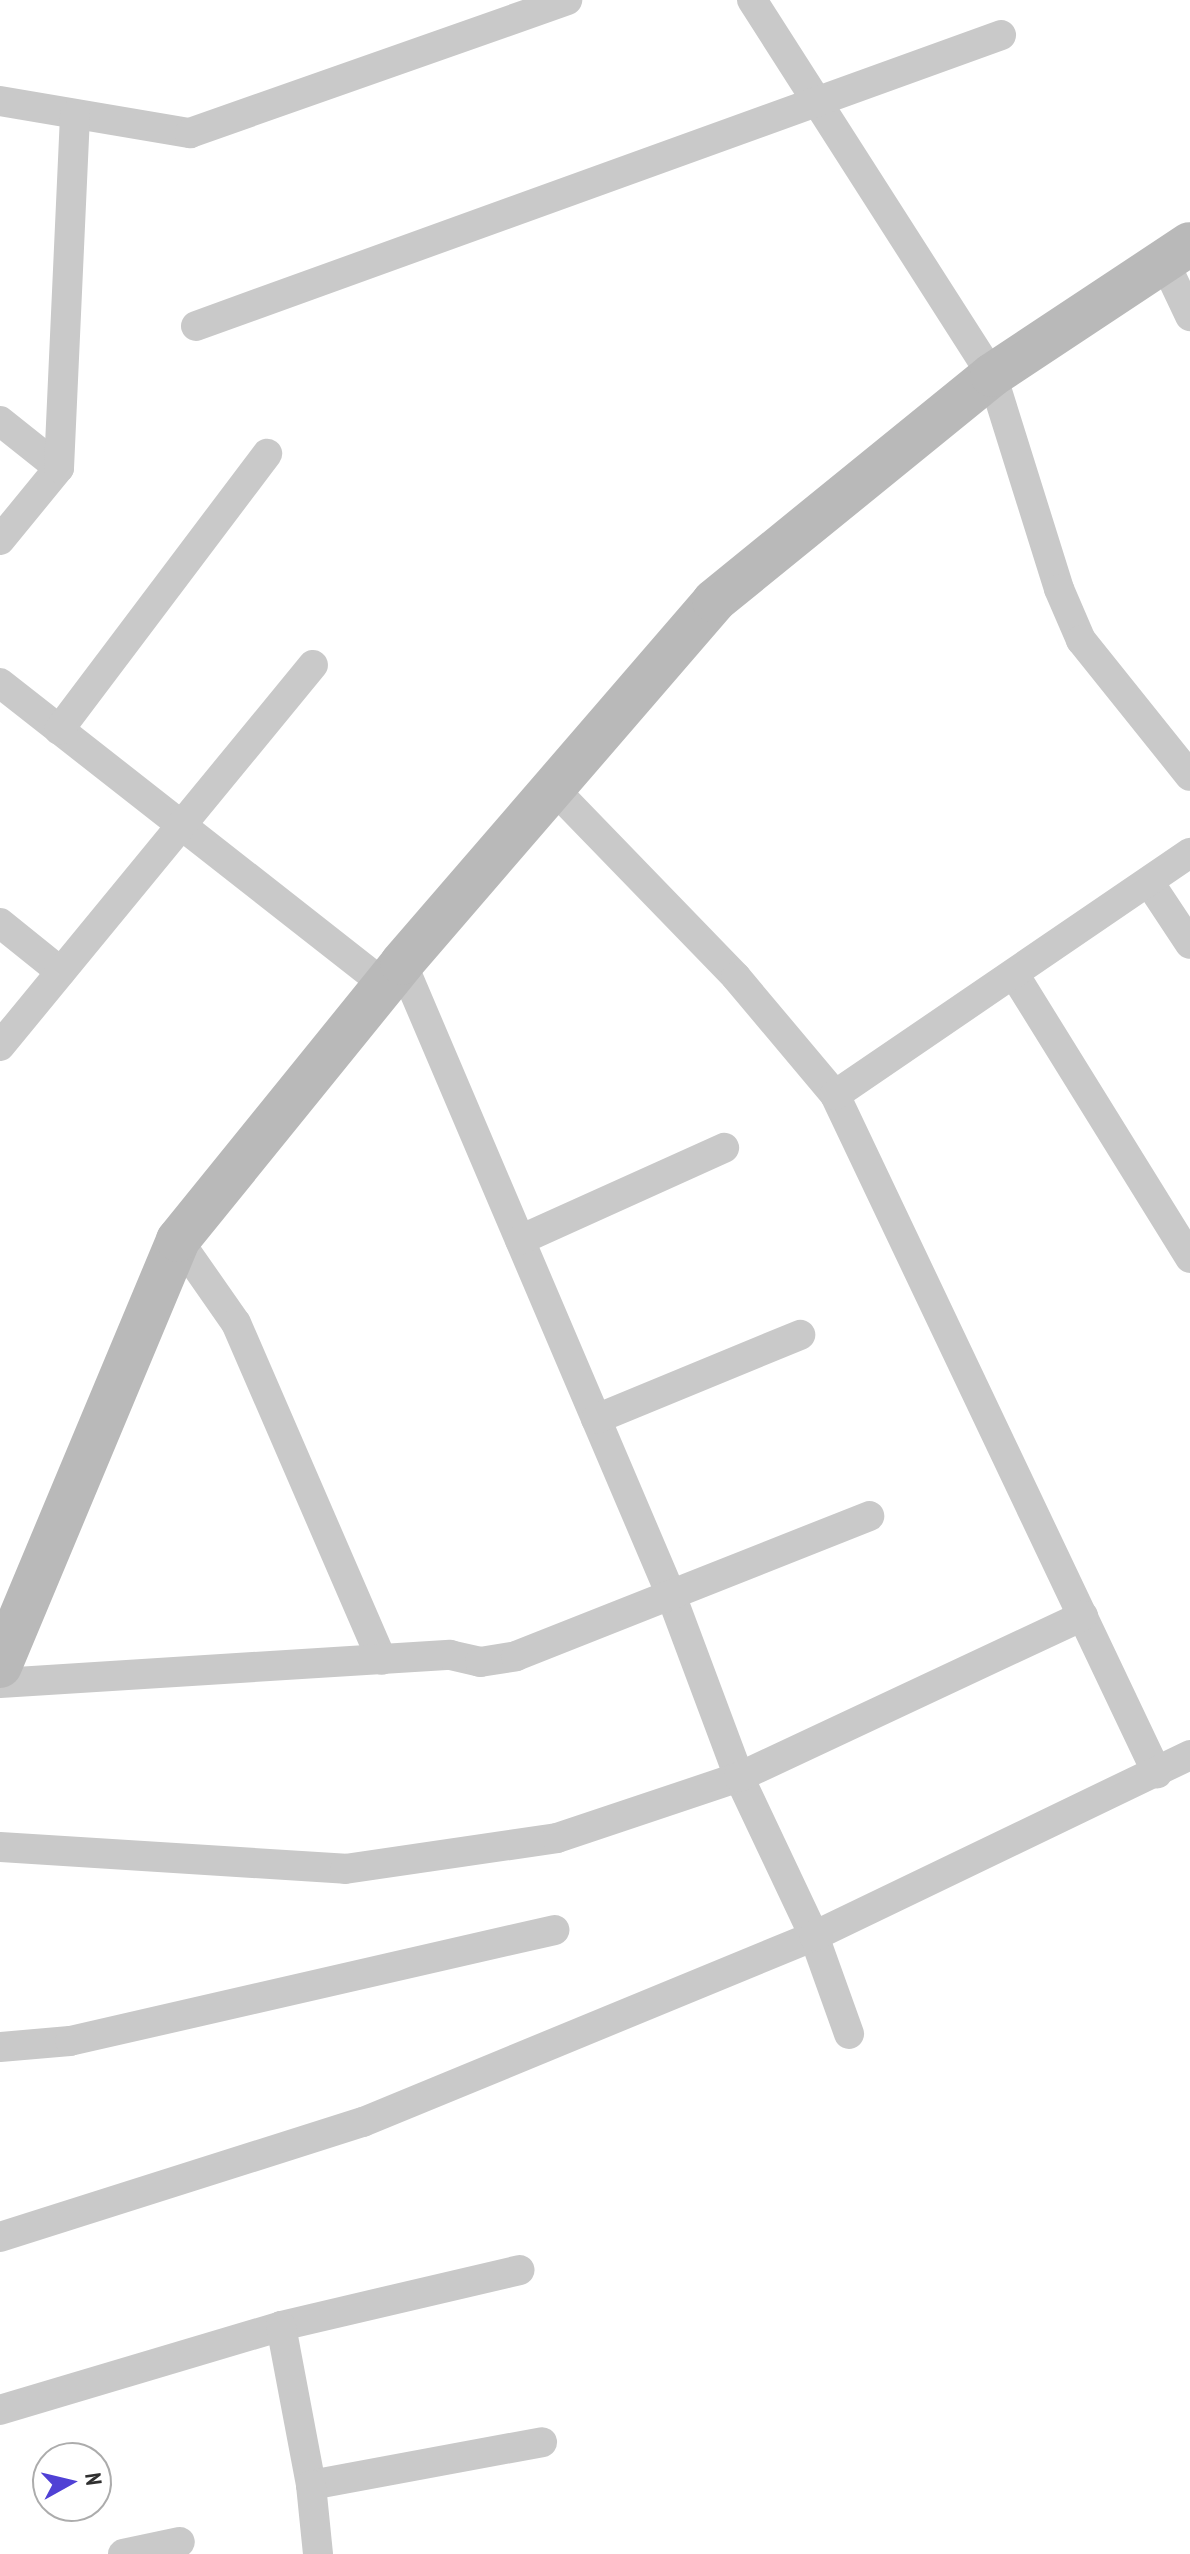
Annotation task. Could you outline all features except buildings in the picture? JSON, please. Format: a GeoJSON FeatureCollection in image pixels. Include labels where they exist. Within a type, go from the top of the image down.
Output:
{"type":"FeatureCollection","features":[{"type":"Feature","properties":{"kind":"street"},"geometry":{"type":"LineString","coordinates":[[0,101],[190,133],[567,0]]}},
{"type":"Feature","properties":{"kind":"street"},"geometry":{"type":"LineString","coordinates":[[752,0],[821,101],[992,375],[1059,589],[1081,640],[1190,776]]}},
{"type":"Feature","properties":{"kind":"street"},"geometry":{"type":"LineString","coordinates":[[196,326],[1001,35]]}},
{"type":"Feature","properties":{"kind":"street"},"geometry":{"type":"LineString","coordinates":[[0,540],[59,468],[75,114]]}},
{"type":"Feature","properties":{"kind":"street"},"geometry":{"type":"LineString","coordinates":[[0,1666],[10,1615],[178,1240],[394,974],[714,601],[992,375],[1177,253],[1190,316]]}},
{"type":"Feature","properties":{"kind":"street"},"geometry":{"type":"LineString","coordinates":[[0,421],[59,468]]}},
{"type":"Feature","properties":{"kind":"street"},"geometry":{"type":"LineString","coordinates":[[59,730],[267,454]]}},
{"type":"Feature","properties":{"kind":"street"},"geometry":{"type":"LineString","coordinates":[[0,1046],[313,665]]}},
{"type":"Feature","properties":{"kind":"street"},"geometry":{"type":"LineString","coordinates":[[0,683],[181,826],[394,974],[520,1240],[671,1595],[739,1777],[814,1936],[849,2034]]}},
{"type":"Feature","properties":{"kind":"street"},"geometry":{"type":"LineString","coordinates":[[553,788],[736,977],[835,1095],[1157,1773]]}},
{"type":"Feature","properties":{"kind":"street"},"geometry":{"type":"LineString","coordinates":[[835,1095],[1190,853]]}},
{"type":"Feature","properties":{"kind":"street"},"geometry":{"type":"LineString","coordinates":[[1149,882],[1190,944]]}},
{"type":"Feature","properties":{"kind":"street"},"geometry":{"type":"LineString","coordinates":[[0,923],[61,972]]}},
{"type":"Feature","properties":{"kind":"street"},"geometry":{"type":"LineString","coordinates":[[1014,974],[1190,1258]]}},
{"type":"Feature","properties":{"kind":"street"},"geometry":{"type":"LineString","coordinates":[[520,1240],[724,1148]]}},
{"type":"Feature","properties":{"kind":"street"},"geometry":{"type":"LineString","coordinates":[[178,1240],[236,1323],[382,1660]]}},
{"type":"Feature","properties":{"kind":"street"},"geometry":{"type":"LineString","coordinates":[[596,1419],[800,1335]]}},
{"type":"Feature","properties":{"kind":"street"},"geometry":{"type":"LineString","coordinates":[[0,1683],[450,1655],[480,1662],[516,1656],[869,1516]]}},
{"type":"Feature","properties":{"kind":"street"},"geometry":{"type":"LineString","coordinates":[[0,1847],[345,1869],[557,1838],[739,1777],[1083,1616]]}},
{"type":"Feature","properties":{"kind":"street"},"geometry":{"type":"LineString","coordinates":[[0,2237],[363,2122],[814,1936],[1190,1755]]}},
{"type":"Feature","properties":{"kind":"street"},"geometry":{"type":"LineString","coordinates":[[0,2047],[70,2041],[554,1930]]}},
{"type":"Feature","properties":{"kind":"street"},"geometry":{"type":"LineString","coordinates":[[0,2410],[281,2326],[520,2270]]}},
{"type":"Feature","properties":{"kind":"street"},"geometry":{"type":"LineString","coordinates":[[281,2326],[311,2485],[318,2554]]}},
{"type":"Feature","properties":{"kind":"street"},"geometry":{"type":"LineString","coordinates":[[311,2485],[542,2442]]}},
{"type":"Feature","properties":{"kind":"street"},"geometry":{"type":"LineString","coordinates":[[123,2554],[180,2542]]}}]}
